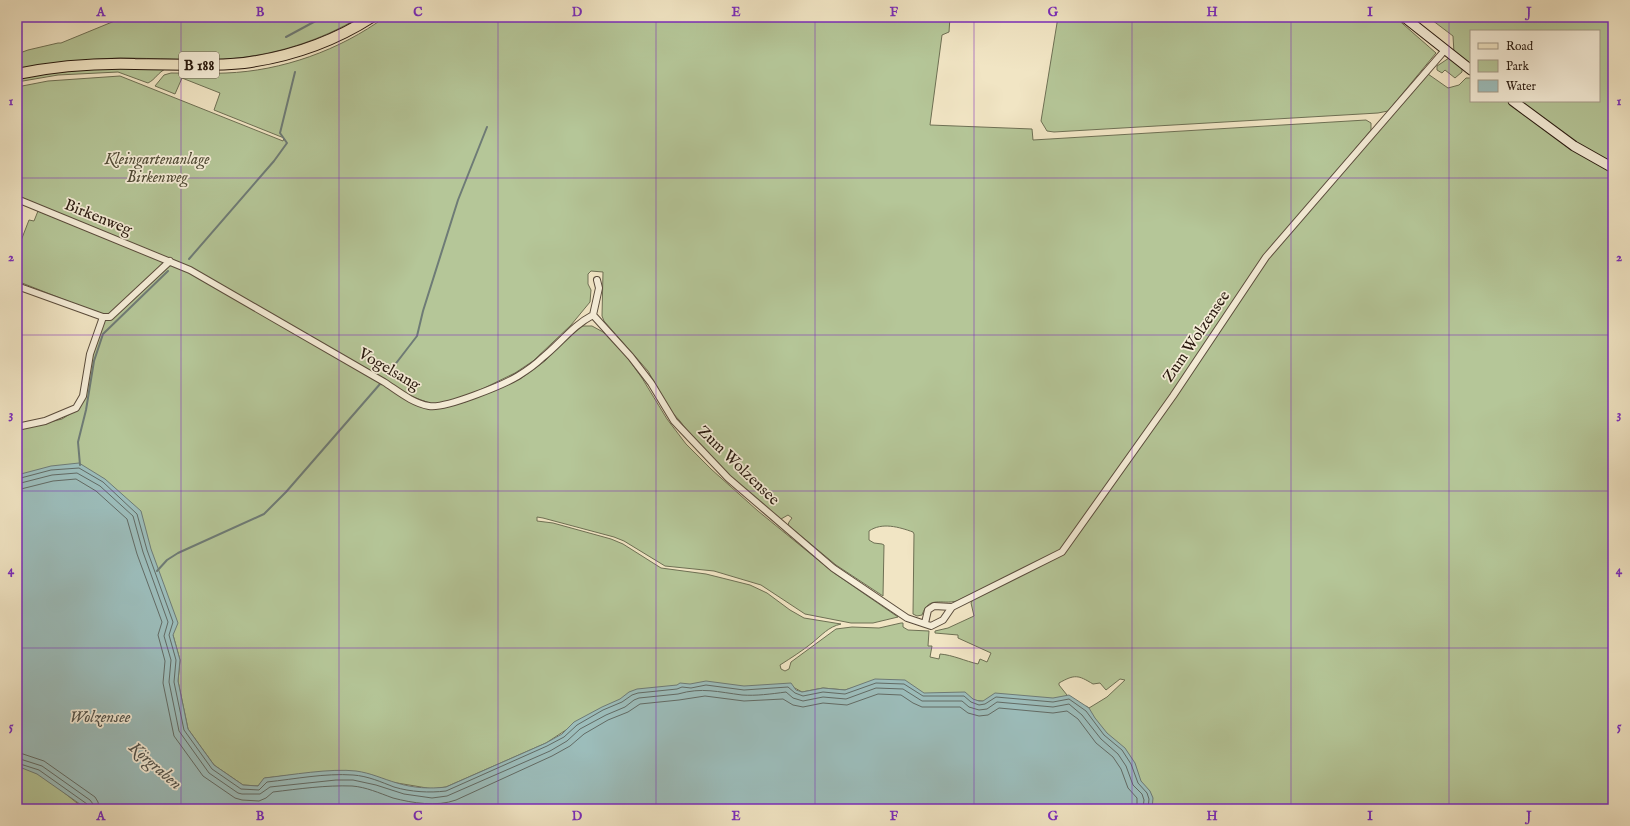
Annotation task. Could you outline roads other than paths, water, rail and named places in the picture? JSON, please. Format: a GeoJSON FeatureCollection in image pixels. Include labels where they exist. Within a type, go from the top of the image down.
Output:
{"type":"FeatureCollection","features":[{"type":"Feature","properties":{"kind":"main road","name":"B 188"},"geometry":{"type":"LineString","coordinates":[[17,74],[94,64],[216,65],[259,61],[285,55],[320,44],[344,33],[372,17]]}},
{"type":"Feature","properties":{"kind":"main road"},"geometry":{"type":"LineString","coordinates":[[1404,17],[1470,69]]}},
{"type":"Feature","properties":{"kind":"main road"},"geometry":{"type":"LineString","coordinates":[[1514,102],[1574,146],[1613,168]]}},
{"type":"Feature","properties":{"kind":"street","name":"Zum Wolzensee"},"geometry":{"type":"LineString","coordinates":[[593,315],[635,362],[651,383],[674,421],[728,478],[833,568],[907,618],[931,626],[943,620],[952,608],[1062,552],[1173,396],[1266,257],[1445,50]]}},
{"type":"Feature","properties":{"kind":"street","name":"Birkenweg"},"geometry":{"type":"LineString","coordinates":[[17,199],[170,261]]}},
{"type":"Feature","properties":{"kind":"street","name":"Vogelsang"},"geometry":{"type":"LineString","coordinates":[[170,261],[190,270],[384,382],[408,398],[431,406],[450,404],[516,377],[542,359],[580,322],[593,315]]}},
{"type":"Feature","properties":{"kind":"street"},"geometry":{"type":"LineString","coordinates":[[17,286],[103,316],[110,316],[170,261]]}},
{"type":"Feature","properties":{"kind":"street"},"geometry":{"type":"LineString","coordinates":[[593,315],[600,288],[597,280]]}},
{"type":"Feature","properties":{"kind":"street"},"geometry":{"type":"LineString","coordinates":[[17,427],[46,421],[76,408],[84,396],[90,354],[103,316]]}},
{"type":"Feature","properties":{"kind":"street","name":"Zum Wolzensee"},"geometry":{"type":"LineString","coordinates":[[925,623],[928,610],[934,606],[952,608]]}},
{"type":"Feature","properties":{"kind":"water","name":"Wolzensee"},"geometry":{"type":"Polygon","coordinates":[[[79,463],[105,479],[141,511],[151,549],[178,623],[173,635],[180,660],[178,681],[188,729],[214,765],[243,785],[258,786],[264,778],[311,772],[346,770],[367,773],[409,786],[428,788],[446,787],[546,743],[562,734],[574,722],[637,689],[706,681],[744,686],[791,683],[796,690],[802,692],[823,688],[845,690],[875,679],[905,680],[924,693],[965,692],[973,699],[979,701],[983,701],[995,693],[1053,698],[1069,695],[1089,708],[1107,733],[1125,748],[1135,763],[1141,781],[1150,791],[1153,798],[1152,809],[87,809],[37,774],[17,766],[17,475],[51,466],[79,463]]]}},
{"type":"Feature","properties":{"kind":"waterway"},"geometry":{"type":"LineString","coordinates":[[286,37],[323,17]]}},
{"type":"Feature","properties":{"kind":"waterway"},"geometry":{"type":"LineString","coordinates":[[189,259],[274,161],[287,143],[280,133],[295,72]]}},
{"type":"Feature","properties":{"kind":"waterway"},"geometry":{"type":"LineString","coordinates":[[387,375],[417,336],[423,311],[458,200],[487,127]]}},
{"type":"Feature","properties":{"kind":"waterway"},"geometry":{"type":"LineString","coordinates":[[80,465],[78,442],[86,410],[94,361],[103,334],[168,271]]}},
{"type":"Feature","properties":{"kind":"waterway"},"geometry":{"type":"LineString","coordinates":[[157,571],[167,560],[178,553],[264,514],[286,492],[380,384]]}},
{"type":"Feature","properties":{"kind":"park label","name":"Kleingartenanlage Birkenweg"},"geometry":{"type":"Point","coordinates":[157,169]}},
{"type":"Feature","properties":{"kind":"water label","name":"Körgraben"},"geometry":{"type":"Point","coordinates":[155,766]}}]}
